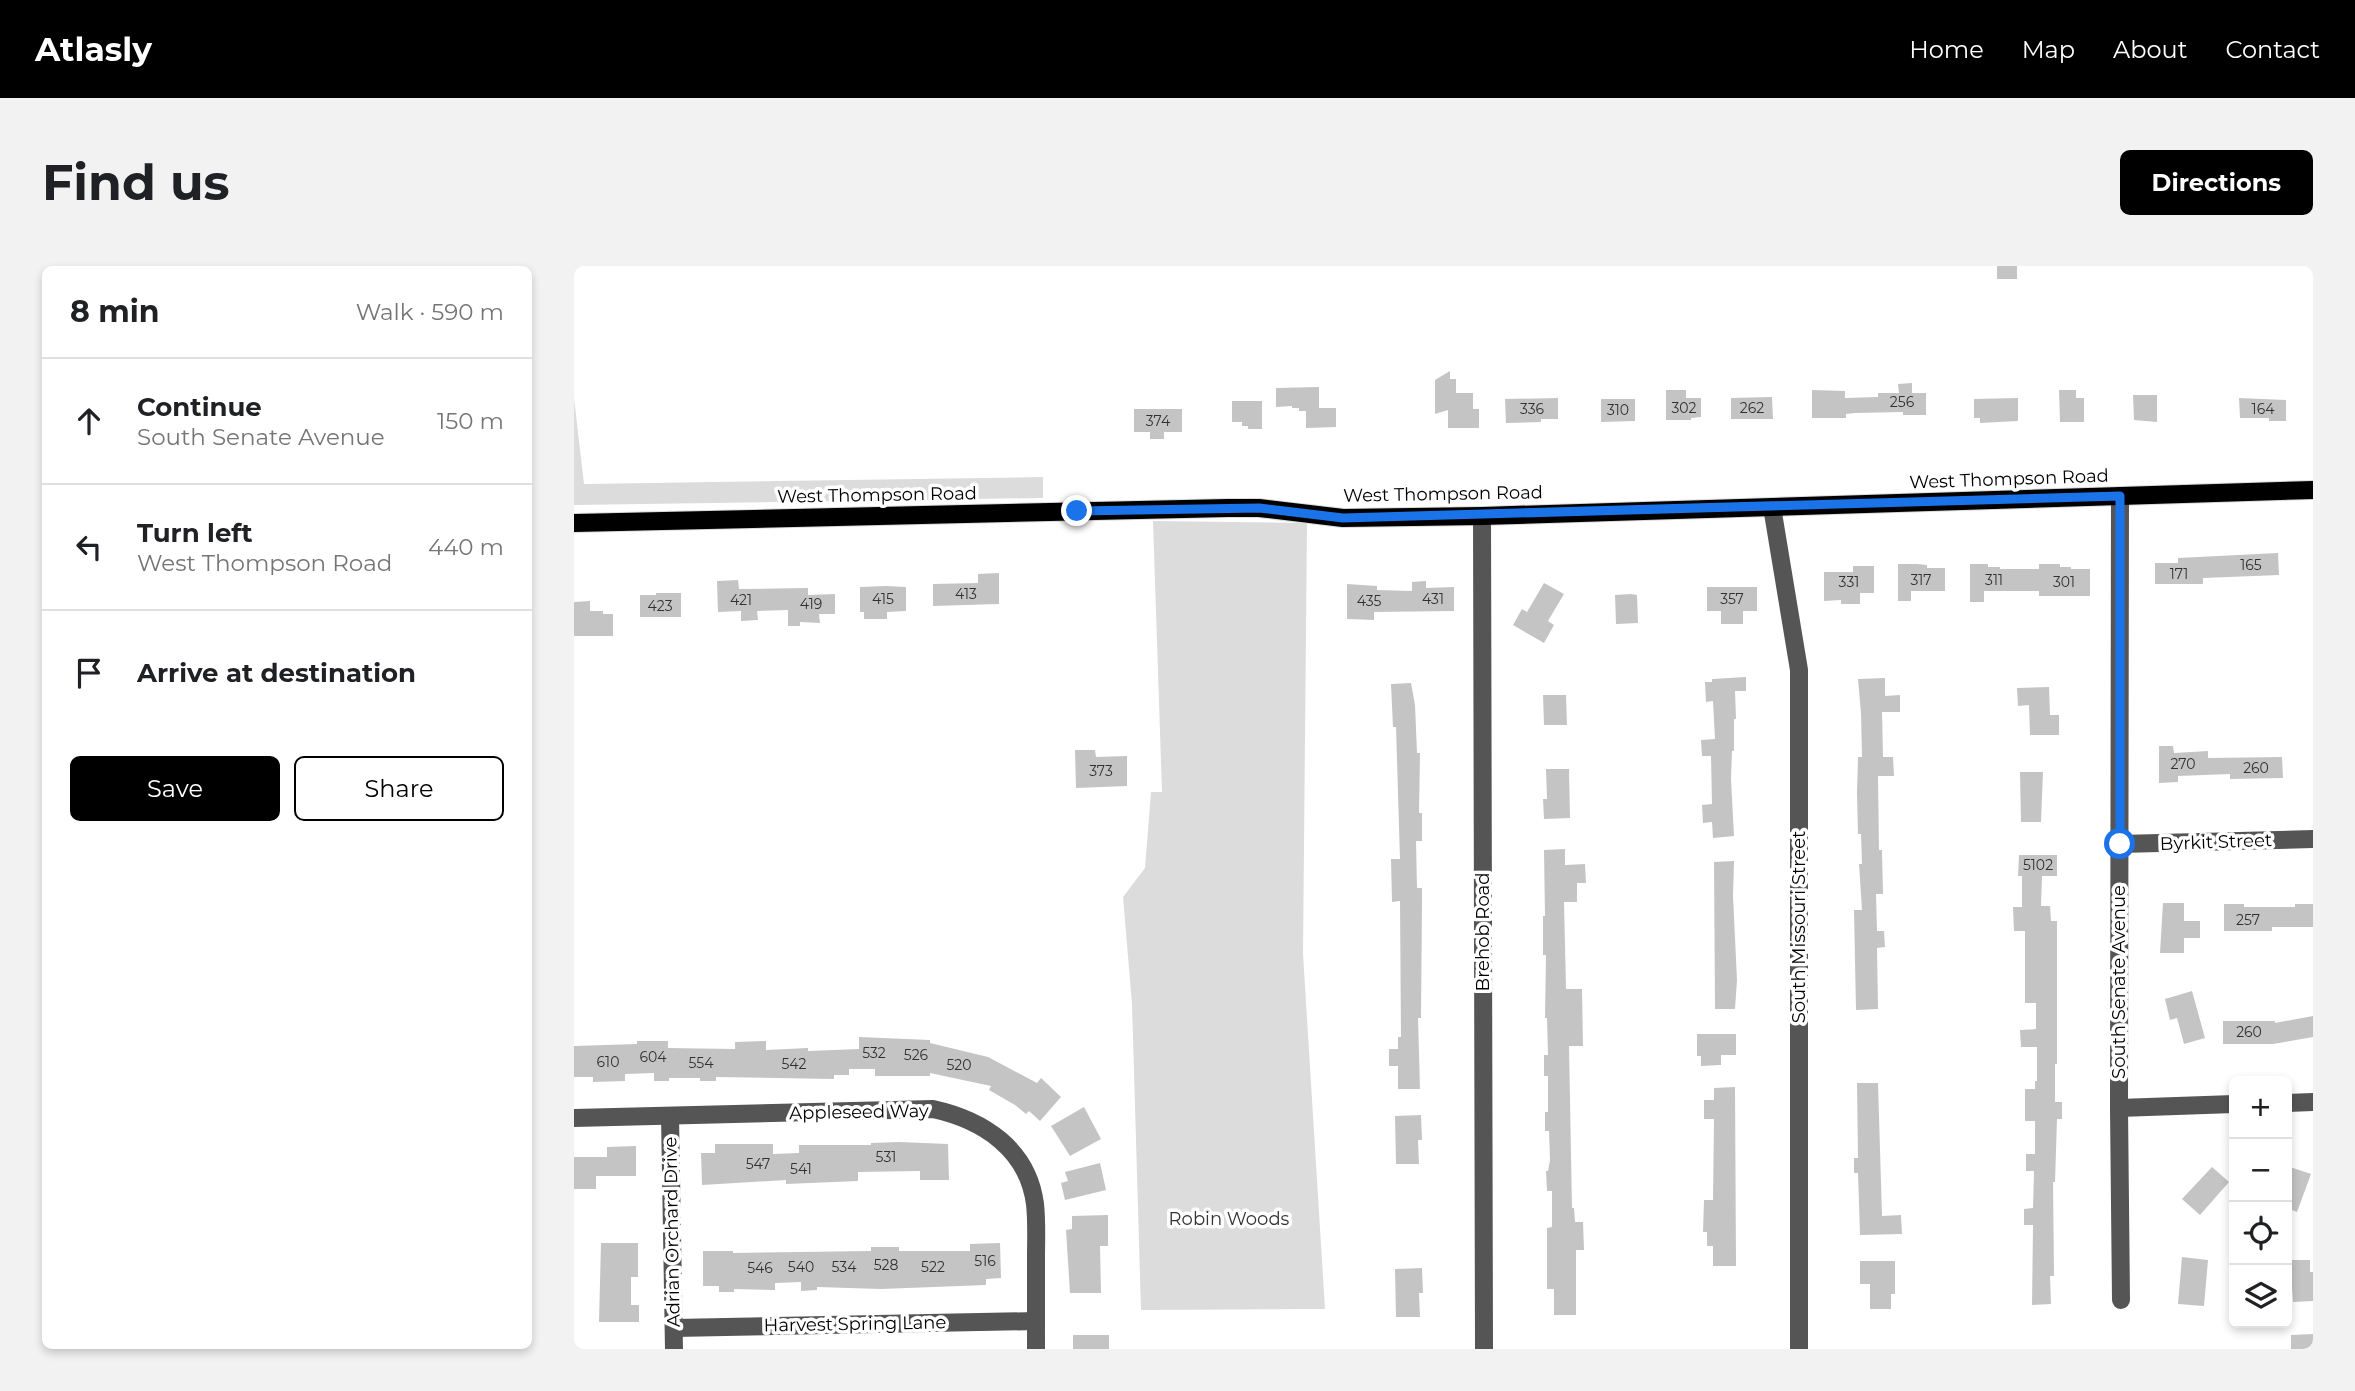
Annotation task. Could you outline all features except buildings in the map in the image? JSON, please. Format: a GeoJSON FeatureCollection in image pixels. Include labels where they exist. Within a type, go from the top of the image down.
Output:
{"type":"FeatureCollection","features":[{"type":"Feature","properties":{"kind":"main road","name":"West Thompson Road"},"geometry":{"type":"LineString","coordinates":[[574,523],[1228,508],[1259,508],[1343,518],[1482,516],[2313,490]]}},
{"type":"Feature","properties":{"kind":"street","name":"South Senate Avenue"},"geometry":{"type":"LineString","coordinates":[[2120,496],[2121,1300]]}},
{"type":"Feature","properties":{"kind":"street","name":"South Missouri Street"},"geometry":{"type":"LineString","coordinates":[[1772,507],[1799,670],[1799,1349]]}},
{"type":"Feature","properties":{"kind":"street","name":"Brehob Road"},"geometry":{"type":"LineString","coordinates":[[1482,516],[1484,1349]]}},
{"type":"Feature","properties":{"kind":"street","name":"Byrkit Street"},"geometry":{"type":"LineString","coordinates":[[2120,844],[2313,839]]}},
{"type":"Feature","properties":{"kind":"street"},"geometry":{"type":"LineString","coordinates":[[2292,1103],[2313,1102]]}},
{"type":"Feature","properties":{"kind":"street"},"geometry":{"type":"LineString","coordinates":[[2119,1108],[2229,1104]]}},
{"type":"Feature","properties":{"kind":"street","name":"Appleseed Way"},"geometry":{"type":"LineString","coordinates":[[574,1118],[933,1109],[964,1117],[992,1132],[1005,1144],[1024,1169],[1031,1187],[1036,1218],[1036,1349]]}},
{"type":"Feature","properties":{"kind":"street","name":"Adrian Orchard Drive"},"geometry":{"type":"LineString","coordinates":[[670,1116],[674,1349]]}},
{"type":"Feature","properties":{"kind":"street","name":"Harvest Spring Lane"},"geometry":{"type":"LineString","coordinates":[[674,1328],[1036,1321]]}},
{"type":"Feature","properties":{"kind":"green space"},"geometry":{"type":"Polygon","coordinates":[[[574,398],[584,484],[1043,477],[1043,498],[574,505],[574,398]]]}},
{"type":"Feature","properties":{"kind":"green space","name":"Robin Woods"},"geometry":{"type":"Polygon","coordinates":[[[1153,521],[1307,523],[1303,954],[1325,1309],[1141,1310],[1132,1004],[1123,897],[1145,868],[1151,792],[1162,792],[1153,521]]]}},
{"type":"Feature","properties":{"kind":"route"},"geometry":{"type":"LineString","coordinates":[[1077,511],[1259,508],[1343,518],[2120,496],[2120,844]]}}]}
